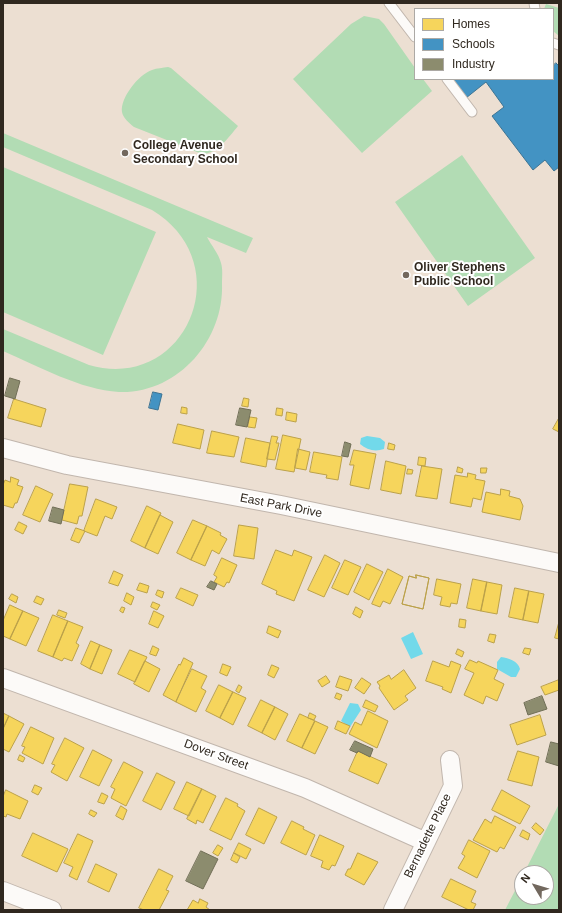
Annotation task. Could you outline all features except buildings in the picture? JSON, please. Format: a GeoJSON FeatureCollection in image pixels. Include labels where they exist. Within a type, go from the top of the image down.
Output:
{"type":"FeatureCollection","features":[{"type":"Feature","properties":{"kind":"street","name":"East Park Drive"},"geometry":{"type":"LineString","coordinates":[[3,448],[67,464],[559,563]]}},
{"type":"Feature","properties":{"kind":"street","name":"Dover Street"},"geometry":{"type":"LineString","coordinates":[[3,678],[305,788],[426,842]]}},
{"type":"Feature","properties":{"kind":"street","name":"Bernadette Place"},"geometry":{"type":"LineString","coordinates":[[393,910],[452,786],[450,760]]}},
{"type":"Feature","properties":{"kind":"street"},"geometry":{"type":"LineString","coordinates":[[3,891],[52,910]]}},
{"type":"Feature","properties":{"kind":"lane"},"geometry":{"type":"LineString","coordinates":[[389,3],[414,36]]}},
{"type":"Feature","properties":{"kind":"lane"},"geometry":{"type":"LineString","coordinates":[[448,80],[472,112]]}},
{"type":"Feature","properties":{"kind":"green space"},"geometry":{"type":"Polygon","coordinates":[[[546,4],[559,8],[559,36],[554,32],[554,8],[544,8],[546,4]]]}},
{"type":"Feature","properties":{"kind":"green space"},"geometry":{"type":"Polygon","coordinates":[[[364,16],[379,19],[414,67],[414,80],[424,80],[432,91],[362,153],[293,79],[351,24],[364,16]]]}},
{"type":"Feature","properties":{"kind":"green space"},"geometry":{"type":"Polygon","coordinates":[[[168,67],[238,126],[218,148],[213,151],[202,154],[134,127],[124,116],[122,106],[124,100],[136,81],[147,72],[158,68],[168,67]]]}},
{"type":"Feature","properties":{"kind":"green space"},"geometry":{"type":"Polygon","coordinates":[[[3,133],[253,238],[246,253],[207,237],[219,256],[222,265],[221,305],[215,325],[206,343],[193,360],[178,373],[160,384],[140,390],[119,392],[90,387],[75,382],[3,351],[3,329],[89,365],[123,369],[152,360],[175,342],[190,318],[197,290],[193,261],[179,233],[152,210],[3,147],[3,133]]]}},
{"type":"Feature","properties":{"kind":"green space"},"geometry":{"type":"Polygon","coordinates":[[[462,155],[535,258],[468,306],[395,202],[462,155]]]}},
{"type":"Feature","properties":{"kind":"green space"},"geometry":{"type":"Polygon","coordinates":[[[3,167],[156,232],[103,355],[3,312],[3,167]]]}},
{"type":"Feature","properties":{"kind":"green space"},"geometry":{"type":"Polygon","coordinates":[[[559,804],[558,910],[505,910],[514,893],[514,905],[554,905],[554,865],[528,865],[559,804]]]}},
{"type":"Feature","properties":{"kind":"water"},"geometry":{"type":"Polygon","coordinates":[[[367,436],[380,438],[385,442],[384,449],[371,450],[365,448],[360,444],[361,438],[367,436]]]}},
{"type":"Feature","properties":{"kind":"water"},"geometry":{"type":"Polygon","coordinates":[[[413,632],[423,654],[411,659],[401,638],[413,632]]]}},
{"type":"Feature","properties":{"kind":"water"},"geometry":{"type":"Polygon","coordinates":[[[501,657],[510,659],[519,666],[520,669],[516,677],[511,677],[497,669],[497,662],[501,657]]]}},
{"type":"Feature","properties":{"kind":"water"},"geometry":{"type":"Polygon","coordinates":[[[350,703],[358,704],[361,710],[350,727],[341,721],[350,703]]]}},
{"type":"Feature","properties":{"kind":"place","name":"College Avenue Secondary School"},"geometry":{"type":"Point","coordinates":[125,153]}},
{"type":"Feature","properties":{"kind":"place","name":"Oliver Stephens Public School"},"geometry":{"type":"Point","coordinates":[406,275]}}]}
